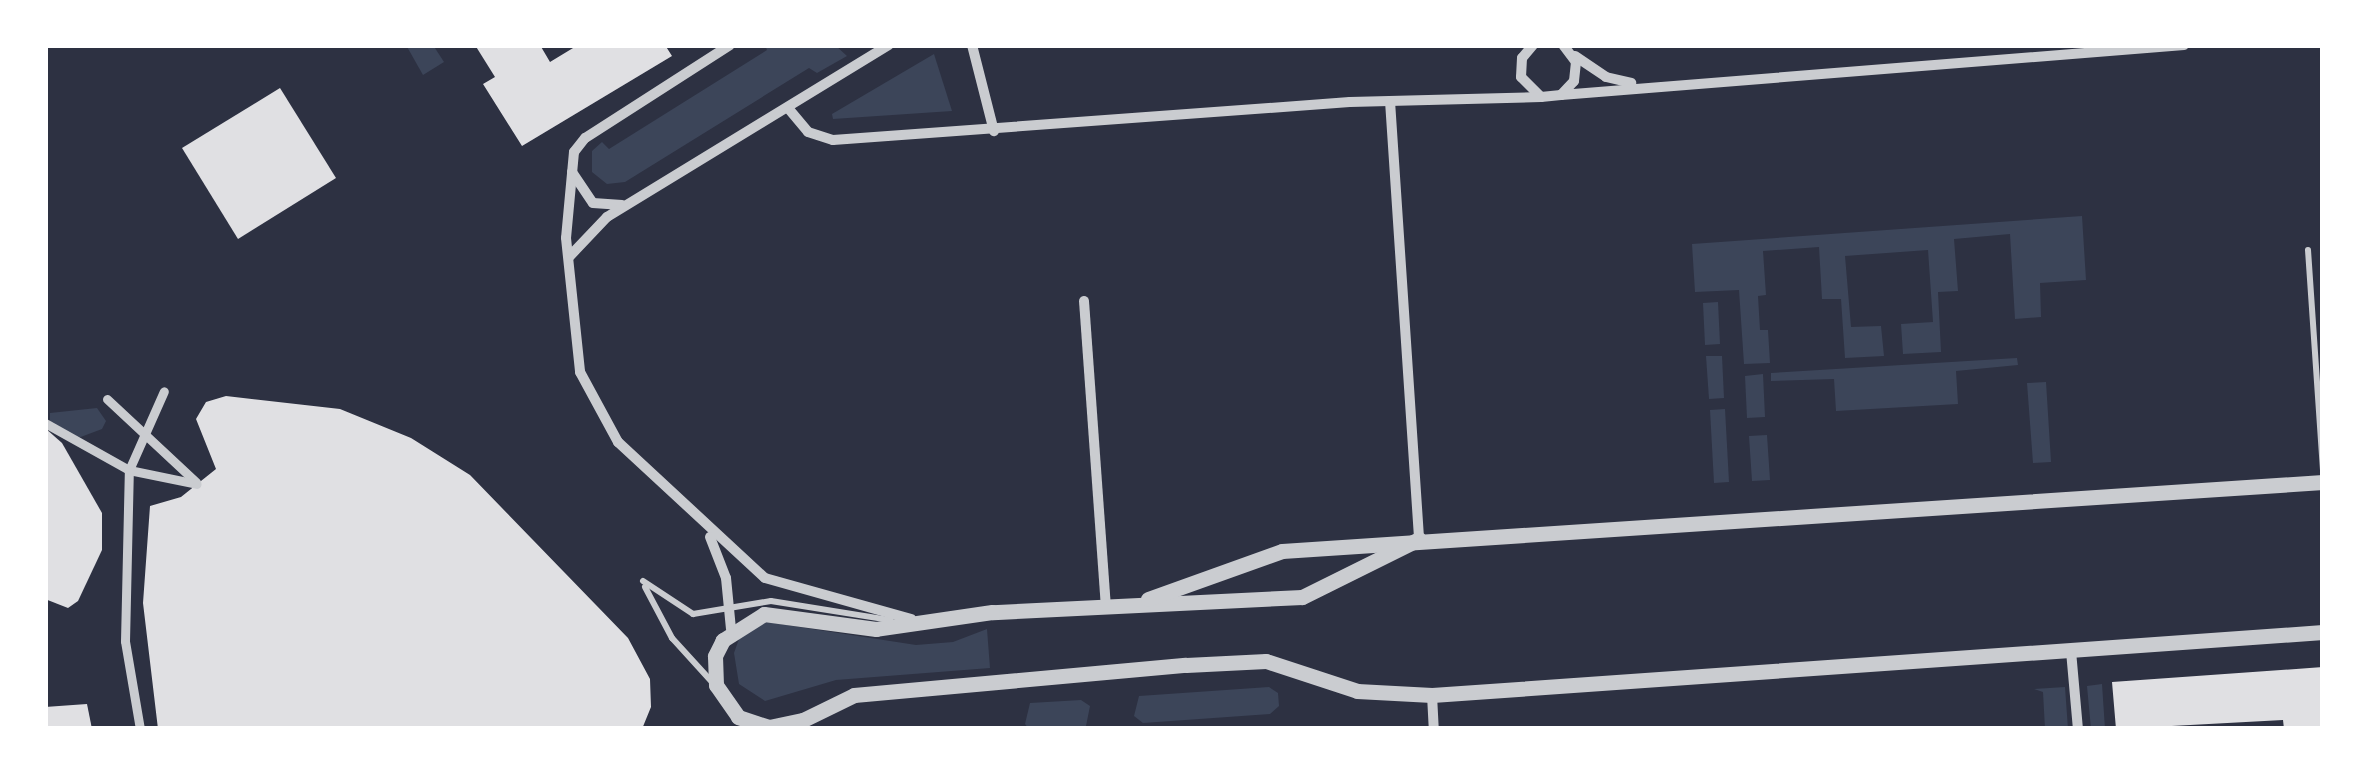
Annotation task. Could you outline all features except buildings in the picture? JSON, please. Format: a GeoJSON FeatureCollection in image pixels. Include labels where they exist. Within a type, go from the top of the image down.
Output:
{"type":"FeatureCollection","features":[{"type":"Feature","properties":{"kind":"street"},"geometry":{"type":"LineString","coordinates":[[730,45],[585,138],[571,170],[568,258],[576,355],[590,398],[618,442],[704,528],[765,578],[797,592],[911,619]]}},
{"type":"Feature","properties":{"kind":"street"},"geometry":{"type":"LineString","coordinates":[[568,258],[586,235],[628,204],[889,45]]}},
{"type":"Feature","properties":{"kind":"street"},"geometry":{"type":"LineString","coordinates":[[972,45],[994,131]]}},
{"type":"Feature","properties":{"kind":"street"},"geometry":{"type":"LineString","coordinates":[[1533,45],[1522,58],[1521,77],[1541,97]]}},
{"type":"Feature","properties":{"kind":"street"},"geometry":{"type":"LineString","coordinates":[[788,108],[808,132],[833,140],[1390,100],[1541,97],[1637,84],[2184,45]]}},
{"type":"Feature","properties":{"kind":"street"},"geometry":{"type":"LineString","coordinates":[[1561,95],[1577,72],[1568,49]]}},
{"type":"Feature","properties":{"kind":"street"},"geometry":{"type":"LineString","coordinates":[[1568,49],[1606,77],[1637,84]]}},
{"type":"Feature","properties":{"kind":"street"},"geometry":{"type":"LineString","coordinates":[[1390,100],[1418,539]]}},
{"type":"Feature","properties":{"kind":"street"},"geometry":{"type":"LineString","coordinates":[[571,170],[593,203],[628,204]]}},
{"type":"Feature","properties":{"kind":"street"},"geometry":{"type":"LineString","coordinates":[[1084,301],[1106,607]]}},
{"type":"Feature","properties":{"kind":"street"},"geometry":{"type":"LineString","coordinates":[[140,729],[124,641],[129,470],[164,391]]}},
{"type":"Feature","properties":{"kind":"street"},"geometry":{"type":"LineString","coordinates":[[45,423],[129,470],[198,484],[108,399]]}},
{"type":"Feature","properties":{"kind":"street"},"geometry":{"type":"LineString","coordinates":[[45,434],[64,432]]}},
{"type":"Feature","properties":{"kind":"street"},"geometry":{"type":"LineString","coordinates":[[1106,607],[1191,586],[1282,550],[2323,482]]}},
{"type":"Feature","properties":{"kind":"street"},"geometry":{"type":"LineString","coordinates":[[704,528],[720,561],[730,610],[731,629],[715,656],[716,685],[738,717],[753,725],[786,727],[854,695],[1237,662],[1282,663],[1389,696],[1432,696],[2323,632]]}},
{"type":"Feature","properties":{"kind":"street"},"geometry":{"type":"LineString","coordinates":[[731,629],[764,614],[841,628],[876,628],[911,619],[1302,596],[1418,539]]}},
{"type":"Feature","properties":{"kind":"street"},"geometry":{"type":"LineString","coordinates":[[2071,651],[2078,729]]}},
{"type":"Feature","properties":{"kind":"street"},"geometry":{"type":"LineString","coordinates":[[1432,696],[1434,729]]}},
{"type":"Feature","properties":{"kind":"lane"},"geometry":{"type":"LineString","coordinates":[[2308,250],[2323,471]]}},
{"type":"Feature","properties":{"kind":"lane"},"geometry":{"type":"LineString","coordinates":[[716,685],[672,638],[642,581],[693,614],[771,601],[877,621],[911,619]]}},
{"type":"Feature","properties":{"kind":"shaded area"},"geometry":{"type":"Polygon","coordinates":[[[406,45],[433,45],[444,62],[423,75],[406,45]]]}},
{"type":"Feature","properties":{"kind":"shaded area"},"geometry":{"type":"Polygon","coordinates":[[[765,45],[835,45],[847,56],[817,73],[809,68],[625,182],[607,184],[592,172],[592,151],[602,142],[609,149],[767,50],[765,45]]]}},
{"type":"Feature","properties":{"kind":"shaded area"},"geometry":{"type":"Polygon","coordinates":[[[934,54],[952,111],[833,119],[832,114],[934,54]]]}},
{"type":"Feature","properties":{"kind":"shaded area"},"geometry":{"type":"Polygon","coordinates":[[[2082,216],[2086,280],[2040,283],[2041,317],[2015,319],[2010,234],[1954,239],[1958,291],[1938,292],[1941,352],[1903,354],[1901,324],[1933,322],[1928,250],[1845,256],[1851,327],[1881,326],[1884,356],[1845,358],[1841,299],[1822,299],[1819,247],[1763,251],[1766,295],[1758,296],[1760,330],[1768,330],[1770,363],[1744,364],[1739,290],[1695,292],[1692,244],[2082,216]]]}},
{"type":"Feature","properties":{"kind":"shaded area"},"geometry":{"type":"Polygon","coordinates":[[[1718,302],[1720,344],[1705,345],[1703,303],[1718,302]]]}},
{"type":"Feature","properties":{"kind":"shaded area"},"geometry":{"type":"Polygon","coordinates":[[[1706,356],[1722,356],[1724,398],[1709,399],[1706,356]]]}},
{"type":"Feature","properties":{"kind":"shaded area"},"geometry":{"type":"Polygon","coordinates":[[[2017,358],[2018,365],[1956,371],[1958,404],[1836,411],[1834,379],[1771,381],[1771,373],[2017,358]]]}},
{"type":"Feature","properties":{"kind":"shaded area"},"geometry":{"type":"Polygon","coordinates":[[[1763,374],[1765,417],[1747,418],[1745,376],[1763,374]]]}},
{"type":"Feature","properties":{"kind":"shaded area"},"geometry":{"type":"Polygon","coordinates":[[[2046,382],[2051,462],[2033,463],[2027,383],[2046,382]]]}},
{"type":"Feature","properties":{"kind":"shaded area"},"geometry":{"type":"Polygon","coordinates":[[[97,408],[106,421],[102,429],[78,438],[50,421],[50,413],[97,408]]]}},
{"type":"Feature","properties":{"kind":"shaded area"},"geometry":{"type":"Polygon","coordinates":[[[1725,409],[1729,482],[1714,483],[1710,410],[1725,409]]]}},
{"type":"Feature","properties":{"kind":"shaded area"},"geometry":{"type":"Polygon","coordinates":[[[1767,435],[1770,480],[1752,481],[1749,436],[1767,435]]]}},
{"type":"Feature","properties":{"kind":"shaded area"},"geometry":{"type":"Polygon","coordinates":[[[767,622],[916,645],[953,642],[987,629],[990,668],[836,680],[765,701],[739,684],[734,653],[740,636],[767,622]]]}},
{"type":"Feature","properties":{"kind":"shaded area"},"geometry":{"type":"Polygon","coordinates":[[[2102,684],[2105,729],[2091,729],[2087,686],[2102,684]]]}},
{"type":"Feature","properties":{"kind":"shaded area"},"geometry":{"type":"Polygon","coordinates":[[[1269,687],[1278,693],[1279,706],[1270,714],[1143,723],[1134,716],[1139,696],[1269,687]]]}},
{"type":"Feature","properties":{"kind":"shaded area"},"geometry":{"type":"Polygon","coordinates":[[[2065,687],[2068,729],[2045,729],[2043,692],[2034,689],[2065,687]]]}},
{"type":"Feature","properties":{"kind":"shaded area"},"geometry":{"type":"Polygon","coordinates":[[[1081,700],[1090,706],[1086,726],[1029,729],[1025,724],[1030,703],[1081,700]]]}}]}
